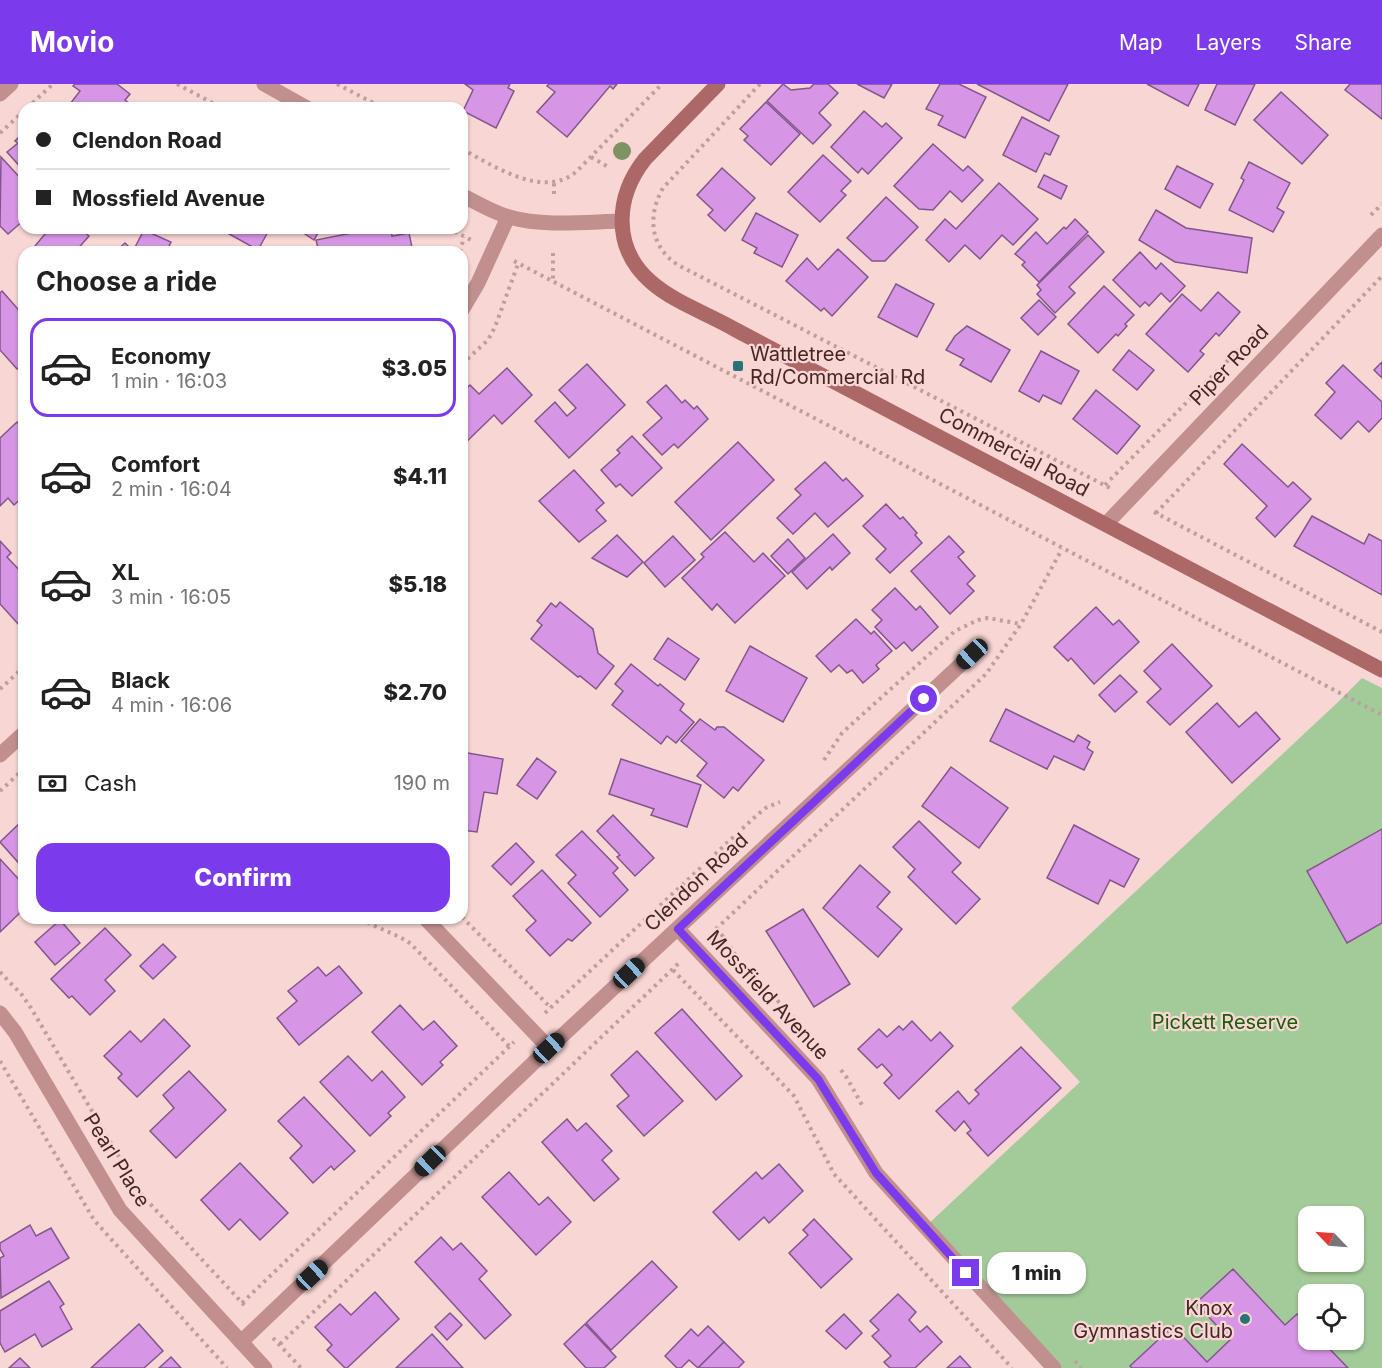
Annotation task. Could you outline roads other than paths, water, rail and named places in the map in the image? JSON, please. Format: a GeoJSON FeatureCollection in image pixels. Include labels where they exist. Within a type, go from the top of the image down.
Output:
{"type":"FeatureCollection","features":[{"type":"Feature","properties":{"kind":"main road","name":"Commercial Road"},"geometry":{"type":"LineString","coordinates":[[718,84],[657,145],[637,169],[625,194],[621,221],[627,246],[635,262],[650,282],[1382,669]]}},
{"type":"Feature","properties":{"kind":"street"},"geometry":{"type":"LineString","coordinates":[[0,94],[11,84]]}},
{"type":"Feature","properties":{"kind":"street"},"geometry":{"type":"LineString","coordinates":[[264,84],[296,102]]}},
{"type":"Feature","properties":{"kind":"street"},"geometry":{"type":"LineString","coordinates":[[468,198],[491,211],[522,220],[621,221]]}},
{"type":"Feature","properties":{"kind":"street"},"geometry":{"type":"LineString","coordinates":[[468,299],[508,217]]}},
{"type":"Feature","properties":{"kind":"street","name":"Piper Road"},"geometry":{"type":"LineString","coordinates":[[1106,524],[1382,235]]}},
{"type":"Feature","properties":{"kind":"street","name":"Clendon Road"},"geometry":{"type":"LineString","coordinates":[[241,1342],[549,1048],[972,654]]}},
{"type":"Feature","properties":{"kind":"street"},"geometry":{"type":"LineString","coordinates":[[0,755],[18,738]]}},
{"type":"Feature","properties":{"kind":"street"},"geometry":{"type":"LineString","coordinates":[[431,924],[549,1048]]}},
{"type":"Feature","properties":{"kind":"street","name":"Mossfield Avenue"},"geometry":{"type":"LineString","coordinates":[[678,929],[818,1079],[876,1173],[1054,1368]]}},
{"type":"Feature","properties":{"kind":"street","name":"Pearl Place"},"geometry":{"type":"LineString","coordinates":[[0,1013],[15,1032],[120,1209],[265,1368]]}},
{"type":"Feature","properties":{"kind":"place","name":"Wattletree Rd/Commercial Rd"},"geometry":{"type":"Point","coordinates":[738,366]}},
{"type":"Feature","properties":{"kind":"place","name":"Knox Gymnastics Club"},"geometry":{"type":"Point","coordinates":[1245,1319]}},
{"type":"Feature","properties":{"kind":"park label","name":"Pickett Reserve"},"geometry":{"type":"Point","coordinates":[1225,1022]}}]}
